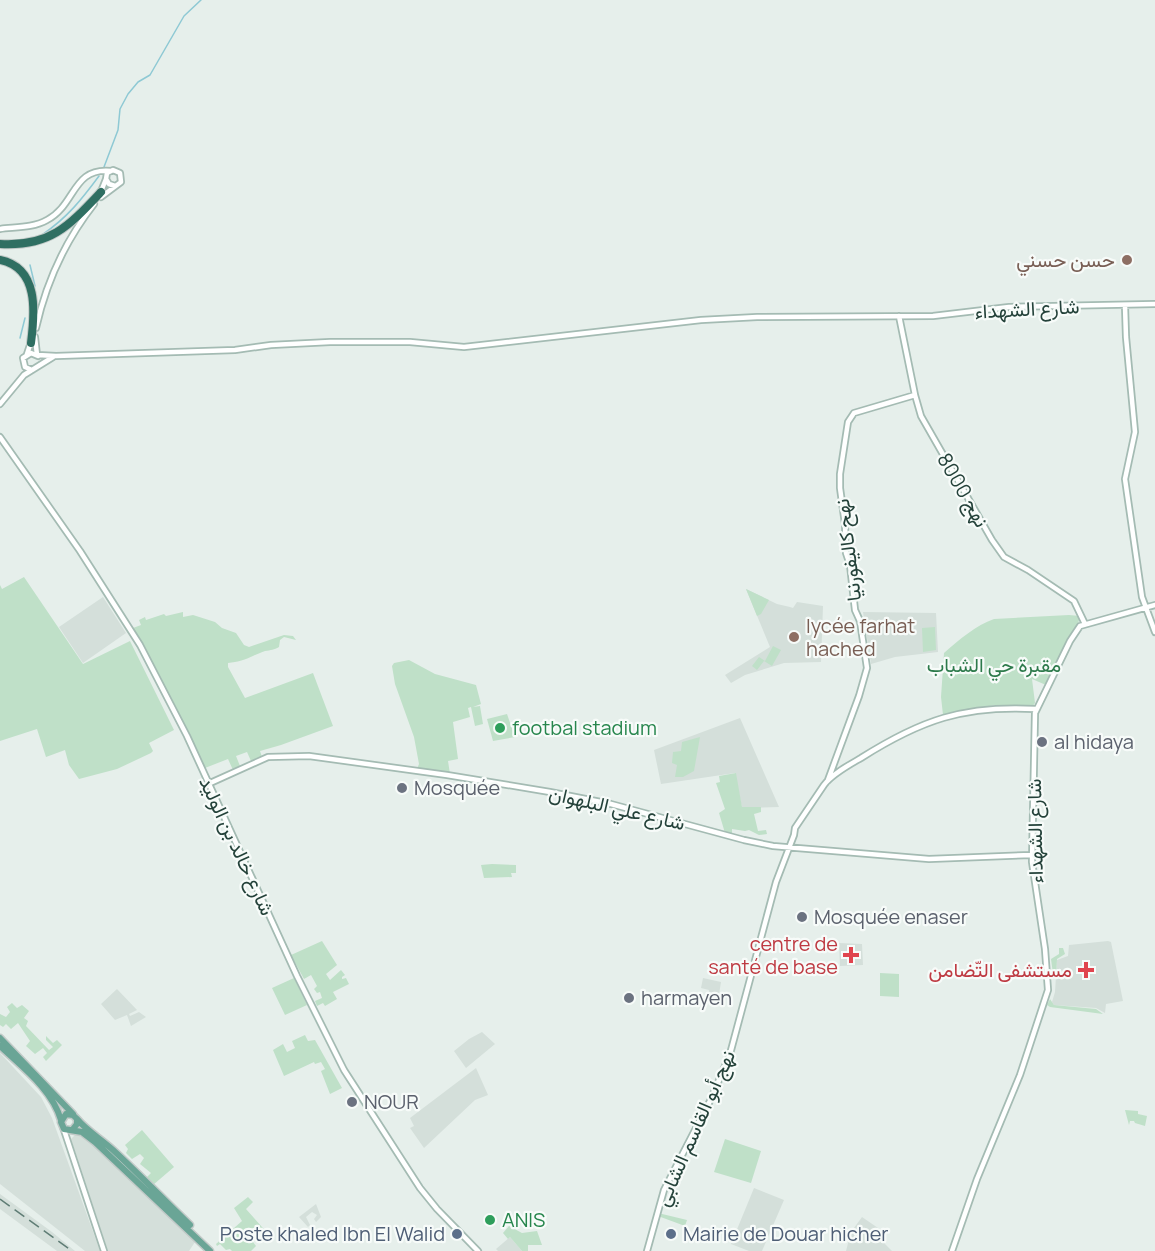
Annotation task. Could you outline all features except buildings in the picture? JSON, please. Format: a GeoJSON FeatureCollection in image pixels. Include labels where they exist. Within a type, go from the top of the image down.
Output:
{"type":"FeatureCollection","features":[{"type":"Feature","properties":{"kind":"highway"},"geometry":{"type":"LineString","coordinates":[[0,244],[29,243],[47,238],[66,226],[101,192]]}},
{"type":"Feature","properties":{"kind":"highway"},"geometry":{"type":"LineString","coordinates":[[0,260],[19,268],[30,285],[33,300],[31,343]]}},
{"type":"Feature","properties":{"kind":"main road"},"geometry":{"type":"LineString","coordinates":[[0,1038],[46,1084],[63,1106],[84,1127],[140,1175],[216,1251]]}},
{"type":"Feature","properties":{"kind":"main road"},"geometry":{"type":"LineString","coordinates":[[0,1046],[43,1087],[57,1106],[62,1123],[67,1130],[82,1132],[95,1142],[210,1251]]}},
{"type":"Feature","properties":{"kind":"main road"},"geometry":{"type":"LineString","coordinates":[[62,1123],[66,1114],[75,1117]]}},
{"type":"Feature","properties":{"kind":"main road"},"geometry":{"type":"LineString","coordinates":[[73,1130],[77,1124],[75,1117]]}},
{"type":"Feature","properties":{"kind":"street"},"geometry":{"type":"LineString","coordinates":[[98,171],[109,184],[114,186]]}},
{"type":"Feature","properties":{"kind":"street"},"geometry":{"type":"LineString","coordinates":[[0,229],[47,221],[63,207],[86,175],[98,171],[118,171],[122,177],[119,184],[94,204]]}},
{"type":"Feature","properties":{"kind":"street"},"geometry":{"type":"LineString","coordinates":[[20,381],[23,358],[27,354],[35,332],[52,275],[68,242],[94,204],[111,171]]}},
{"type":"Feature","properties":{"kind":"street","name":"شارع الشهداء"},"geometry":{"type":"LineString","coordinates":[[37,355],[235,350],[271,345],[330,342],[410,342],[464,347],[701,320],[757,317],[939,316],[1009,307],[1155,304]]}},
{"type":"Feature","properties":{"kind":"street"},"geometry":{"type":"LineString","coordinates":[[1125,306],[1135,429],[1125,479],[1141,592],[1155,632]]}},
{"type":"Feature","properties":{"kind":"street","name":"نهج 8000"},"geometry":{"type":"LineString","coordinates":[[899,316],[915,395],[926,427],[992,540],[1004,557],[1074,601],[1085,624]]}},
{"type":"Feature","properties":{"kind":"street"},"geometry":{"type":"LineString","coordinates":[[35,332],[40,364]]}},
{"type":"Feature","properties":{"kind":"street"},"geometry":{"type":"LineString","coordinates":[[27,354],[37,355]]}},
{"type":"Feature","properties":{"kind":"street"},"geometry":{"type":"LineString","coordinates":[[0,404],[32,370],[56,356]]}},
{"type":"Feature","properties":{"kind":"street"},"geometry":{"type":"LineString","coordinates":[[23,364],[27,369],[32,370]]}},
{"type":"Feature","properties":{"kind":"street","name":"نهح كاليفورنيا"},"geometry":{"type":"LineString","coordinates":[[828,780],[867,668],[846,553],[840,488],[848,422],[854,413],[915,395]]}},
{"type":"Feature","properties":{"kind":"street","name":"شارع خالد بن الوليد"},"geometry":{"type":"LineString","coordinates":[[0,437],[135,636],[180,722],[339,1062],[416,1183],[437,1209],[478,1251]]}},
{"type":"Feature","properties":{"kind":"street"},"geometry":{"type":"LineString","coordinates":[[1085,624],[1155,605]]}},
{"type":"Feature","properties":{"kind":"street","name":"شارع الشهداء"},"geometry":{"type":"LineString","coordinates":[[952,1251],[977,1180],[1020,1075],[1048,990],[1045,949],[1032,855],[1035,709],[1074,634],[1079,627],[1085,624]]}},
{"type":"Feature","properties":{"kind":"street","name":"نهج أبو القاسم الشابي"},"geometry":{"type":"LineString","coordinates":[[647,1251],[664,1190],[711,1099],[730,1054],[776,882],[795,828],[828,780],[882,744],[936,719],[982,708],[1035,709]]}},
{"type":"Feature","properties":{"kind":"street","name":"شارع علي البلهوان"},"geometry":{"type":"LineString","coordinates":[[208,784],[268,757],[294,755],[321,757],[550,792],[611,804],[744,840],[789,847],[929,859],[1032,855]]}},
{"type":"Feature","properties":{"kind":"street"},"geometry":{"type":"LineString","coordinates":[[62,1123],[104,1251]]}},
{"type":"Feature","properties":{"kind":"street"},"geometry":{"type":"LineString","coordinates":[[69,1145],[69,1138],[73,1130]]}},
{"type":"Feature","properties":{"kind":"shaded area","name":"lycée farhat hached"},"geometry":{"type":"Polygon","coordinates":[[[746,589],[777,604],[793,608],[797,602],[823,606],[821,662],[784,663],[745,675],[731,683],[725,675],[770,647],[746,589]]]}},
{"type":"Feature","properties":{"kind":"shaded area"},"geometry":{"type":"Polygon","coordinates":[[[103,597],[126,633],[83,663],[59,627],[103,597]]]}},
{"type":"Feature","properties":{"kind":"shaded area"},"geometry":{"type":"Polygon","coordinates":[[[863,612],[936,613],[938,652],[895,657],[871,664],[863,612]]]}},
{"type":"Feature","properties":{"kind":"shaded area"},"geometry":{"type":"Polygon","coordinates":[[[740,718],[779,807],[742,808],[735,773],[661,784],[654,750],[740,718]]]}},
{"type":"Feature","properties":{"kind":"shaded area","name":"مستشفى التّضامن"},"geometry":{"type":"Polygon","coordinates":[[[1111,942],[1123,1001],[1106,1004],[1105,1013],[1096,1008],[1054,1005],[1052,1002],[1057,960],[1068,956],[1069,945],[1111,942]]]}},
{"type":"Feature","properties":{"kind":"shaded area","name":"centre de santé de base"},"geometry":{"type":"Polygon","coordinates":[[[839,943],[862,944],[863,965],[840,966],[839,943]]]}},
{"type":"Feature","properties":{"kind":"shaded area"},"geometry":{"type":"Polygon","coordinates":[[[703,978],[721,982],[718,1001],[708,999],[709,990],[701,988],[703,978]]]}},
{"type":"Feature","properties":{"kind":"shaded area"},"geometry":{"type":"Polygon","coordinates":[[[117,989],[137,1010],[129,1014],[130,1016],[139,1012],[146,1017],[131,1026],[127,1015],[115,1020],[101,1004],[117,989]]]}},
{"type":"Feature","properties":{"kind":"shaded area"},"geometry":{"type":"Polygon","coordinates":[[[482,1032],[495,1044],[466,1068],[454,1051],[482,1032]]]}},
{"type":"Feature","properties":{"kind":"shaded area"},"geometry":{"type":"Polygon","coordinates":[[[0,1053],[41,1097],[52,1118],[100,1251],[85,1251],[0,1184],[0,1053]]]}},
{"type":"Feature","properties":{"kind":"shaded area"},"geometry":{"type":"Polygon","coordinates":[[[476,1068],[488,1095],[475,1100],[424,1148],[410,1128],[414,1126],[410,1118],[476,1068]]]}},
{"type":"Feature","properties":{"kind":"shaded area"},"geometry":{"type":"Polygon","coordinates":[[[75,1135],[85,1137],[195,1242],[189,1251],[108,1251],[71,1139],[75,1135]]]}},
{"type":"Feature","properties":{"kind":"shaded area"},"geometry":{"type":"Polygon","coordinates":[[[754,1188],[784,1200],[762,1251],[749,1251],[731,1244],[754,1188]]]}},
{"type":"Feature","properties":{"kind":"shaded area"},"geometry":{"type":"Polygon","coordinates":[[[0,1194],[75,1251],[57,1251],[0,1209],[0,1194]]]}},
{"type":"Feature","properties":{"kind":"shaded area"},"geometry":{"type":"Polygon","coordinates":[[[316,1204],[321,1217],[316,1222],[314,1219],[317,1215],[312,1212],[306,1217],[310,1225],[308,1227],[299,1217],[316,1204]]]}},
{"type":"Feature","properties":{"kind":"shaded area"},"geometry":{"type":"Polygon","coordinates":[[[862,1217],[878,1228],[885,1244],[892,1251],[846,1251],[851,1232],[862,1217]]]}},
{"type":"Feature","properties":{"kind":"shaded area"},"geometry":{"type":"Polygon","coordinates":[[[510,1237],[522,1251],[498,1251],[496,1249],[510,1237]]]}},
{"type":"Feature","properties":{"kind":"green space"},"geometry":{"type":"Polygon","coordinates":[[[24,577],[83,664],[130,641],[174,730],[149,743],[153,751],[151,753],[117,769],[79,779],[69,765],[65,750],[46,757],[37,729],[0,741],[0,585],[2,589],[24,577]]]}},
{"type":"Feature","properties":{"kind":"green space"},"geometry":{"type":"Polygon","coordinates":[[[746,589],[769,600],[761,614],[757,616],[746,589]]]}},
{"type":"Feature","properties":{"kind":"green space"},"geometry":{"type":"Polygon","coordinates":[[[183,612],[183,617],[193,615],[215,622],[222,628],[236,633],[244,645],[249,647],[284,635],[293,636],[296,640],[284,637],[280,640],[279,647],[244,660],[228,663],[228,667],[245,698],[313,673],[333,726],[260,751],[262,757],[251,761],[247,752],[236,756],[240,766],[233,770],[228,759],[205,768],[183,721],[133,628],[141,625],[139,620],[145,617],[146,620],[164,614],[166,616],[183,612]]]}},
{"type":"Feature","properties":{"kind":"green space","name":"مقبرة حي الشباب"},"geometry":{"type":"Polygon","coordinates":[[[1080,616],[1078,624],[1046,685],[1032,679],[1035,703],[1032,707],[995,705],[943,715],[941,697],[944,653],[962,638],[994,619],[1080,616]]]}},
{"type":"Feature","properties":{"kind":"green space"},"geometry":{"type":"Polygon","coordinates":[[[935,627],[936,650],[923,652],[922,628],[935,627]]]}},
{"type":"Feature","properties":{"kind":"green space"},"geometry":{"type":"Polygon","coordinates":[[[773,646],[781,650],[772,666],[764,661],[757,670],[752,666],[759,657],[765,661],[773,646]]]}},
{"type":"Feature","properties":{"kind":"green space"},"geometry":{"type":"Polygon","coordinates":[[[409,660],[435,674],[476,685],[481,704],[473,707],[480,706],[483,724],[475,726],[471,707],[468,708],[470,717],[453,722],[458,759],[448,761],[450,774],[417,769],[419,764],[414,737],[395,684],[392,666],[394,663],[409,660]]]}},
{"type":"Feature","properties":{"kind":"green space","name":"footbal stadium"},"geometry":{"type":"Polygon","coordinates":[[[507,714],[515,737],[493,741],[487,719],[507,714]]]}},
{"type":"Feature","properties":{"kind":"green space"},"geometry":{"type":"Polygon","coordinates":[[[700,737],[694,771],[683,777],[675,777],[677,765],[672,763],[673,752],[681,751],[682,742],[700,737]]]}},
{"type":"Feature","properties":{"kind":"green space"},"geometry":{"type":"Polygon","coordinates":[[[736,773],[742,807],[761,807],[761,812],[754,814],[758,831],[766,830],[767,834],[759,835],[749,830],[732,829],[732,835],[725,833],[719,813],[725,809],[716,783],[720,782],[719,776],[736,773]]]}},
{"type":"Feature","properties":{"kind":"green space"},"geometry":{"type":"Polygon","coordinates":[[[481,865],[516,865],[516,873],[511,873],[512,877],[484,878],[481,865]]]}},
{"type":"Feature","properties":{"kind":"green space"},"geometry":{"type":"Polygon","coordinates":[[[322,941],[337,965],[326,974],[330,980],[341,970],[345,975],[342,979],[346,978],[349,984],[333,992],[337,999],[325,1006],[323,1003],[317,1006],[315,1001],[322,998],[320,992],[317,993],[314,989],[317,986],[311,975],[304,979],[291,955],[322,941]]]}},
{"type":"Feature","properties":{"kind":"green space"},"geometry":{"type":"Polygon","coordinates":[[[1059,948],[1063,948],[1065,954],[1057,959],[1056,979],[1051,978],[1053,974],[1051,959],[1059,954],[1059,948]]]}},
{"type":"Feature","properties":{"kind":"green space"},"geometry":{"type":"Polygon","coordinates":[[[880,973],[899,974],[899,997],[880,996],[880,973]]]}},
{"type":"Feature","properties":{"kind":"green space"},"geometry":{"type":"Polygon","coordinates":[[[294,978],[307,1005],[285,1015],[272,988],[294,978]]]}},
{"type":"Feature","properties":{"kind":"green space"},"geometry":{"type":"Polygon","coordinates":[[[1050,999],[1054,1005],[1096,1009],[1103,1014],[1050,1007],[1047,1005],[1050,999]]]}},
{"type":"Feature","properties":{"kind":"green space"},"geometry":{"type":"Polygon","coordinates":[[[12,1003],[17,1008],[22,1005],[29,1011],[24,1018],[28,1021],[26,1026],[49,1050],[53,1047],[46,1040],[46,1036],[53,1043],[57,1040],[62,1045],[46,1061],[43,1057],[47,1053],[43,1048],[35,1054],[26,1046],[30,1041],[18,1023],[11,1029],[6,1024],[3,1027],[0,1025],[0,1014],[6,1017],[10,1012],[7,1007],[12,1003]]]}},
{"type":"Feature","properties":{"kind":"green space"},"geometry":{"type":"Polygon","coordinates":[[[305,1035],[308,1041],[315,1040],[342,1088],[330,1094],[321,1071],[325,1069],[321,1062],[315,1064],[314,1062],[284,1076],[273,1050],[283,1044],[287,1052],[295,1048],[292,1041],[305,1035]]]}},
{"type":"Feature","properties":{"kind":"green space"},"geometry":{"type":"Polygon","coordinates":[[[1125,1110],[1138,1111],[1138,1114],[1147,1116],[1145,1126],[1134,1121],[1130,1121],[1129,1125],[1125,1110]]]}},
{"type":"Feature","properties":{"kind":"green space"},"geometry":{"type":"Polygon","coordinates":[[[142,1130],[174,1167],[153,1185],[146,1178],[151,1173],[140,1164],[144,1158],[140,1154],[132,1159],[126,1153],[128,1149],[125,1145],[142,1130]]]}},
{"type":"Feature","properties":{"kind":"green space"},"geometry":{"type":"Polygon","coordinates":[[[725,1139],[761,1151],[751,1183],[714,1172],[725,1139]]]}},
{"type":"Feature","properties":{"kind":"green space"},"geometry":{"type":"Polygon","coordinates":[[[248,1197],[253,1202],[246,1209],[269,1235],[265,1238],[258,1231],[250,1238],[256,1246],[251,1251],[232,1251],[226,1250],[220,1244],[217,1246],[216,1244],[242,1221],[234,1208],[248,1197]]]}},
{"type":"Feature","properties":{"kind":"green space"},"geometry":{"type":"Polygon","coordinates":[[[658,1213],[687,1220],[685,1226],[658,1216],[658,1213]]]}},
{"type":"Feature","properties":{"kind":"green space"},"geometry":{"type":"Polygon","coordinates":[[[509,1226],[522,1233],[537,1231],[542,1245],[528,1245],[528,1251],[522,1251],[510,1237],[508,1239],[503,1233],[509,1226]]]}},
{"type":"Feature","properties":{"kind":"waterway"},"geometry":{"type":"LineString","coordinates":[[104,167],[118,130],[120,109],[128,94],[138,82],[150,75],[184,16],[201,0]]}},
{"type":"Feature","properties":{"kind":"waterway"},"geometry":{"type":"LineString","coordinates":[[43,234],[74,208],[99,176]]}},
{"type":"Feature","properties":{"kind":"waterway"},"geometry":{"type":"LineString","coordinates":[[30,265],[35,286]]}},
{"type":"Feature","properties":{"kind":"waterway"},"geometry":{"type":"LineString","coordinates":[[20,338],[25,318]]}},
{"type":"Feature","properties":{"kind":"railway"},"geometry":{"type":"LineString","coordinates":[[0,1199],[72,1251]]}},
{"type":"Feature","properties":{"kind":"place","name":"حسن حسني"},"geometry":{"type":"Point","coordinates":[1127,260]}},
{"type":"Feature","properties":{"kind":"place","name":"lycée farhat hached"},"geometry":{"type":"Point","coordinates":[794,637]}},
{"type":"Feature","properties":{"kind":"place","name":"footbal stadium"},"geometry":{"type":"Point","coordinates":[500,728]}},
{"type":"Feature","properties":{"kind":"place","name":"al hidaya"},"geometry":{"type":"Point","coordinates":[1042,742]}},
{"type":"Feature","properties":{"kind":"place","name":"Mosquée"},"geometry":{"type":"Point","coordinates":[402,788]}},
{"type":"Feature","properties":{"kind":"place","name":"Mosquée enaser"},"geometry":{"type":"Point","coordinates":[802,917]}},
{"type":"Feature","properties":{"kind":"place","name":"centre de santé de base"},"geometry":{"type":"Point","coordinates":[851,955]}},
{"type":"Feature","properties":{"kind":"place","name":"مستشفى التّضامن"},"geometry":{"type":"Point","coordinates":[1086,970]}},
{"type":"Feature","properties":{"kind":"place","name":"harmayen"},"geometry":{"type":"Point","coordinates":[629,998]}},
{"type":"Feature","properties":{"kind":"place","name":"NOUR"},"geometry":{"type":"Point","coordinates":[352,1102]}},
{"type":"Feature","properties":{"kind":"place","name":"ANIS"},"geometry":{"type":"Point","coordinates":[490,1220]}},
{"type":"Feature","properties":{"kind":"place","name":"Poste khaled Ibn El Walid"},"geometry":{"type":"Point","coordinates":[457,1234]}},
{"type":"Feature","properties":{"kind":"place","name":"Mairie de Douar hicher"},"geometry":{"type":"Point","coordinates":[671,1234]}}]}
